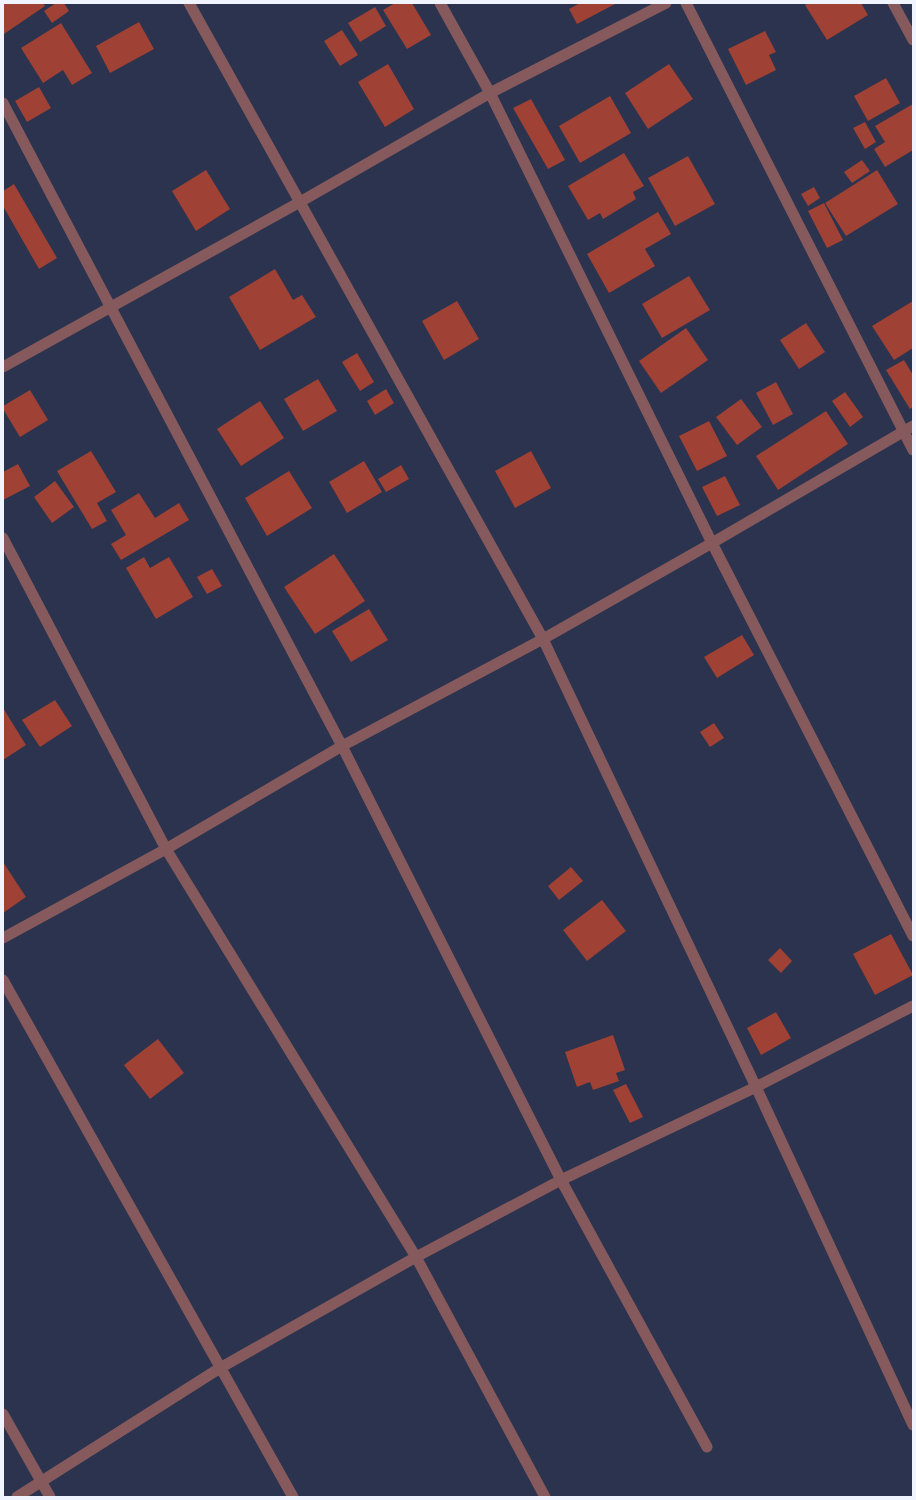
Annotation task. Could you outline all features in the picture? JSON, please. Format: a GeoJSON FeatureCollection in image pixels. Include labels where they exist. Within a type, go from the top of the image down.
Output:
{"type":"FeatureCollection","features":[{"type":"Feature","properties":{"kind":"street"},"geometry":{"type":"LineString","coordinates":[[189,3],[543,639],[756,1087],[913,1425]]}},
{"type":"Feature","properties":{"kind":"street"},"geometry":{"type":"LineString","coordinates":[[440,3],[490,93],[712,543],[913,936]]}},
{"type":"Feature","properties":{"kind":"street"},"geometry":{"type":"LineString","coordinates":[[3,367],[300,202],[490,93],[666,3]]}},
{"type":"Feature","properties":{"kind":"street"},"geometry":{"type":"LineString","coordinates":[[686,3],[908,429],[913,450]]}},
{"type":"Feature","properties":{"kind":"street"},"geometry":{"type":"LineString","coordinates":[[893,3],[913,40]]}},
{"type":"Feature","properties":{"kind":"street"},"geometry":{"type":"LineString","coordinates":[[3,103],[342,746],[561,1180],[706,1447]]}},
{"type":"Feature","properties":{"kind":"street"},"geometry":{"type":"LineString","coordinates":[[3,938],[166,849],[342,746],[543,639],[908,429]]}},
{"type":"Feature","properties":{"kind":"street"},"geometry":{"type":"LineString","coordinates":[[3,538],[166,849],[416,1256],[545,1497]]}},
{"type":"Feature","properties":{"kind":"street"},"geometry":{"type":"LineString","coordinates":[[3,980],[292,1497]]}},
{"type":"Feature","properties":{"kind":"street"},"geometry":{"type":"LineString","coordinates":[[17,1497],[220,1368],[416,1256],[561,1180],[756,1087],[913,1006]]}},
{"type":"Feature","properties":{"kind":"street"},"geometry":{"type":"LineString","coordinates":[[3,1414],[50,1497]]}},
{"type":"Feature","properties":{"kind":"building"},"geometry":{"type":"Polygon","coordinates":[[[3,3],[43,3],[45,6],[4,34],[3,3]]]}},
{"type":"Feature","properties":{"kind":"building"},"geometry":{"type":"Polygon","coordinates":[[[56,3],[64,3],[69,11],[52,23],[44,11],[56,3]]]}},
{"type":"Feature","properties":{"kind":"building"},"geometry":{"type":"Polygon","coordinates":[[[395,3],[412,3],[431,35],[407,49],[383,10],[395,3]]]}},
{"type":"Feature","properties":{"kind":"building"},"geometry":{"type":"Polygon","coordinates":[[[580,3],[617,3],[577,24],[569,9],[580,3]]]}},
{"type":"Feature","properties":{"kind":"building"},"geometry":{"type":"Polygon","coordinates":[[[808,3],[861,3],[868,15],[827,40],[805,5],[808,3]]]}},
{"type":"Feature","properties":{"kind":"building"},"geometry":{"type":"Polygon","coordinates":[[[375,7],[386,26],[360,42],[348,23],[375,7]]]}},
{"type":"Feature","properties":{"kind":"building"},"geometry":{"type":"Polygon","coordinates":[[[139,22],[154,49],[110,73],[96,46],[139,22]]]}},
{"type":"Feature","properties":{"kind":"building"},"geometry":{"type":"Polygon","coordinates":[[[61,23],[92,73],[72,85],[63,70],[43,83],[21,48],[61,23]]]}},
{"type":"Feature","properties":{"kind":"building"},"geometry":{"type":"Polygon","coordinates":[[[342,30],[358,55],[340,66],[324,41],[342,30]]]}},
{"type":"Feature","properties":{"kind":"building"},"geometry":{"type":"Polygon","coordinates":[[[765,31],[776,52],[769,55],[776,70],[746,85],[728,49],[765,31]]]}},
{"type":"Feature","properties":{"kind":"building"},"geometry":{"type":"Polygon","coordinates":[[[388,64],[414,109],[385,127],[358,82],[388,64]]]}},
{"type":"Feature","properties":{"kind":"building"},"geometry":{"type":"Polygon","coordinates":[[[669,64],[693,99],[648,129],[625,93],[669,64]]]}},
{"type":"Feature","properties":{"kind":"building"},"geometry":{"type":"Polygon","coordinates":[[[886,78],[900,103],[868,121],[854,96],[886,78]]]}},
{"type":"Feature","properties":{"kind":"building"},"geometry":{"type":"Polygon","coordinates":[[[39,87],[51,108],[27,122],[15,101],[39,87]]]}},
{"type":"Feature","properties":{"kind":"building"},"geometry":{"type":"Polygon","coordinates":[[[610,96],[631,133],[580,163],[559,126],[610,96]]]}},
{"type":"Feature","properties":{"kind":"building"},"geometry":{"type":"Polygon","coordinates":[[[531,99],[565,160],[548,169],[513,108],[531,99]]]}},
{"type":"Feature","properties":{"kind":"building"},"geometry":{"type":"Polygon","coordinates":[[[913,104],[913,150],[885,167],[874,149],[885,142],[875,126],[913,104]]]}},
{"type":"Feature","properties":{"kind":"building"},"geometry":{"type":"Polygon","coordinates":[[[865,122],[876,142],[865,149],[853,128],[865,122]]]}},
{"type":"Feature","properties":{"kind":"building"},"geometry":{"type":"Polygon","coordinates":[[[624,153],[644,186],[633,192],[636,199],[603,219],[600,213],[588,220],[568,186],[624,153]]]}},
{"type":"Feature","properties":{"kind":"building"},"geometry":{"type":"Polygon","coordinates":[[[688,156],[715,204],[675,226],[648,178],[688,156]]]}},
{"type":"Feature","properties":{"kind":"building"},"geometry":{"type":"Polygon","coordinates":[[[862,160],[870,171],[852,183],[844,172],[862,160]]]}},
{"type":"Feature","properties":{"kind":"building"},"geometry":{"type":"Polygon","coordinates":[[[206,170],[230,209],[196,231],[172,191],[206,170]]]}},
{"type":"Feature","properties":{"kind":"building"},"geometry":{"type":"Polygon","coordinates":[[[877,170],[898,204],[846,236],[825,203],[877,170]]]}},
{"type":"Feature","properties":{"kind":"building"},"geometry":{"type":"Polygon","coordinates":[[[14,184],[57,258],[39,269],[3,206],[3,191],[14,184]]]}},
{"type":"Feature","properties":{"kind":"building"},"geometry":{"type":"Polygon","coordinates":[[[814,187],[820,198],[808,206],[801,194],[814,187]]]}},
{"type":"Feature","properties":{"kind":"building"},"geometry":{"type":"Polygon","coordinates":[[[824,203],[843,240],[827,248],[808,211],[824,203]]]}},
{"type":"Feature","properties":{"kind":"building"},"geometry":{"type":"Polygon","coordinates":[[[658,212],[671,234],[645,249],[655,266],[609,293],[587,254],[658,212]]]}},
{"type":"Feature","properties":{"kind":"building"},"geometry":{"type":"Polygon","coordinates":[[[275,269],[293,300],[302,295],[316,317],[260,350],[229,297],[275,269]]]}},
{"type":"Feature","properties":{"kind":"building"},"geometry":{"type":"Polygon","coordinates":[[[689,276],[710,310],[662,338],[642,304],[689,276]]]}},
{"type":"Feature","properties":{"kind":"building"},"geometry":{"type":"Polygon","coordinates":[[[457,301],[479,339],[444,360],[422,321],[457,301]]]}},
{"type":"Feature","properties":{"kind":"building"},"geometry":{"type":"Polygon","coordinates":[[[913,301],[913,348],[894,360],[872,326],[913,301]]]}},
{"type":"Feature","properties":{"kind":"building"},"geometry":{"type":"Polygon","coordinates":[[[806,323],[825,352],[799,369],[780,340],[806,323]]]}},
{"type":"Feature","properties":{"kind":"building"},"geometry":{"type":"Polygon","coordinates":[[[686,328],[708,360],[661,393],[639,361],[686,328]]]}},
{"type":"Feature","properties":{"kind":"building"},"geometry":{"type":"Polygon","coordinates":[[[357,353],[374,382],[360,391],[342,362],[357,353]]]}},
{"type":"Feature","properties":{"kind":"building"},"geometry":{"type":"Polygon","coordinates":[[[904,360],[913,375],[913,407],[910,409],[886,370],[904,360]]]}},
{"type":"Feature","properties":{"kind":"building"},"geometry":{"type":"Polygon","coordinates":[[[318,379],[337,411],[303,431],[284,399],[318,379]]]}},
{"type":"Feature","properties":{"kind":"building"},"geometry":{"type":"Polygon","coordinates":[[[776,382],[793,414],[773,425],[756,393],[776,382]]]}},
{"type":"Feature","properties":{"kind":"building"},"geometry":{"type":"Polygon","coordinates":[[[386,389],[394,403],[375,415],[367,401],[386,389]]]}},
{"type":"Feature","properties":{"kind":"building"},"geometry":{"type":"Polygon","coordinates":[[[30,390],[48,420],[20,437],[3,409],[3,406],[30,390]]]}},
{"type":"Feature","properties":{"kind":"building"},"geometry":{"type":"Polygon","coordinates":[[[845,392],[863,417],[850,427],[832,401],[845,392]]]}},
{"type":"Feature","properties":{"kind":"building"},"geometry":{"type":"Polygon","coordinates":[[[741,399],[762,427],[737,445],[716,417],[741,399]]]}},
{"type":"Feature","properties":{"kind":"building"},"geometry":{"type":"Polygon","coordinates":[[[260,401],[284,438],[241,466],[217,429],[260,401]]]}},
{"type":"Feature","properties":{"kind":"building"},"geometry":{"type":"Polygon","coordinates":[[[826,411],[848,444],[778,490],[756,456],[826,411]]]}},
{"type":"Feature","properties":{"kind":"building"},"geometry":{"type":"Polygon","coordinates":[[[709,421],[727,456],[697,471],[679,436],[709,421]]]}},
{"type":"Feature","properties":{"kind":"building"},"geometry":{"type":"Polygon","coordinates":[[[91,451],[116,492],[97,503],[107,521],[92,529],[57,471],[91,451]]]}},
{"type":"Feature","properties":{"kind":"building"},"geometry":{"type":"Polygon","coordinates":[[[531,451],[551,488],[515,508],[495,471],[531,451]]]}},
{"type":"Feature","properties":{"kind":"building"},"geometry":{"type":"Polygon","coordinates":[[[364,461],[382,492],[347,513],[329,482],[364,461]]]}},
{"type":"Feature","properties":{"kind":"building"},"geometry":{"type":"Polygon","coordinates":[[[18,464],[30,486],[3,500],[3,472],[18,464]]]}},
{"type":"Feature","properties":{"kind":"building"},"geometry":{"type":"Polygon","coordinates":[[[401,465],[409,479],[386,492],[378,479],[401,465]]]}},
{"type":"Feature","properties":{"kind":"building"},"geometry":{"type":"Polygon","coordinates":[[[289,471],[312,508],[267,536],[245,498],[289,471]]]}},
{"type":"Feature","properties":{"kind":"building"},"geometry":{"type":"Polygon","coordinates":[[[725,476],[740,505],[717,516],[702,487],[725,476]]]}},
{"type":"Feature","properties":{"kind":"building"},"geometry":{"type":"Polygon","coordinates":[[[55,481],[74,507],[52,523],[34,497],[55,481]]]}},
{"type":"Feature","properties":{"kind":"building"},"geometry":{"type":"Polygon","coordinates":[[[139,493],[155,518],[179,503],[189,520],[121,560],[111,544],[126,535],[111,510],[139,493]]]}},
{"type":"Feature","properties":{"kind":"building"},"geometry":{"type":"Polygon","coordinates":[[[334,554],[365,601],[315,634],[284,587],[334,554]]]}},
{"type":"Feature","properties":{"kind":"building"},"geometry":{"type":"Polygon","coordinates":[[[144,557],[150,568],[169,557],[193,597],[156,619],[126,568],[144,557]]]}},
{"type":"Feature","properties":{"kind":"building"},"geometry":{"type":"Polygon","coordinates":[[[212,569],[222,586],[207,594],[197,577],[212,569]]]}},
{"type":"Feature","properties":{"kind":"building"},"geometry":{"type":"Polygon","coordinates":[[[369,609],[388,640],[351,662],[332,631],[369,609]]]}},
{"type":"Feature","properties":{"kind":"building"},"geometry":{"type":"Polygon","coordinates":[[[742,635],[754,655],[717,678],[704,657],[742,635]]]}},
{"type":"Feature","properties":{"kind":"building"},"geometry":{"type":"Polygon","coordinates":[[[55,700],[72,726],[40,747],[22,720],[55,700]]]}},
{"type":"Feature","properties":{"kind":"building"},"geometry":{"type":"Polygon","coordinates":[[[3,708],[26,745],[3,760],[3,708]]]}},
{"type":"Feature","properties":{"kind":"building"},"geometry":{"type":"Polygon","coordinates":[[[714,723],[724,738],[710,747],[700,732],[714,723]]]}},
{"type":"Feature","properties":{"kind":"building"},"geometry":{"type":"Polygon","coordinates":[[[3,862],[26,897],[3,913],[3,862]]]}},
{"type":"Feature","properties":{"kind":"building"},"geometry":{"type":"Polygon","coordinates":[[[571,867],[583,881],[559,900],[548,886],[571,867]]]}},
{"type":"Feature","properties":{"kind":"building"},"geometry":{"type":"Polygon","coordinates":[[[602,900],[626,931],[587,961],[563,930],[602,900]]]}},
{"type":"Feature","properties":{"kind":"building"},"geometry":{"type":"Polygon","coordinates":[[[891,934],[913,975],[875,995],[853,954],[891,934]]]}},
{"type":"Feature","properties":{"kind":"building"},"geometry":{"type":"Polygon","coordinates":[[[780,948],[792,961],[781,973],[768,960],[780,948]]]}},
{"type":"Feature","properties":{"kind":"building"},"geometry":{"type":"Polygon","coordinates":[[[776,1012],[791,1038],[761,1055],[747,1028],[776,1012]]]}},
{"type":"Feature","properties":{"kind":"building"},"geometry":{"type":"Polygon","coordinates":[[[613,1035],[625,1070],[616,1073],[619,1081],[593,1090],[590,1082],[577,1087],[565,1052],[613,1035]]]}},
{"type":"Feature","properties":{"kind":"building"},"geometry":{"type":"Polygon","coordinates":[[[158,1039],[184,1073],[150,1099],[124,1065],[158,1039]]]}},
{"type":"Feature","properties":{"kind":"building"},"geometry":{"type":"Polygon","coordinates":[[[626,1084],[643,1117],[630,1123],[613,1090],[626,1084]]]}}]}
